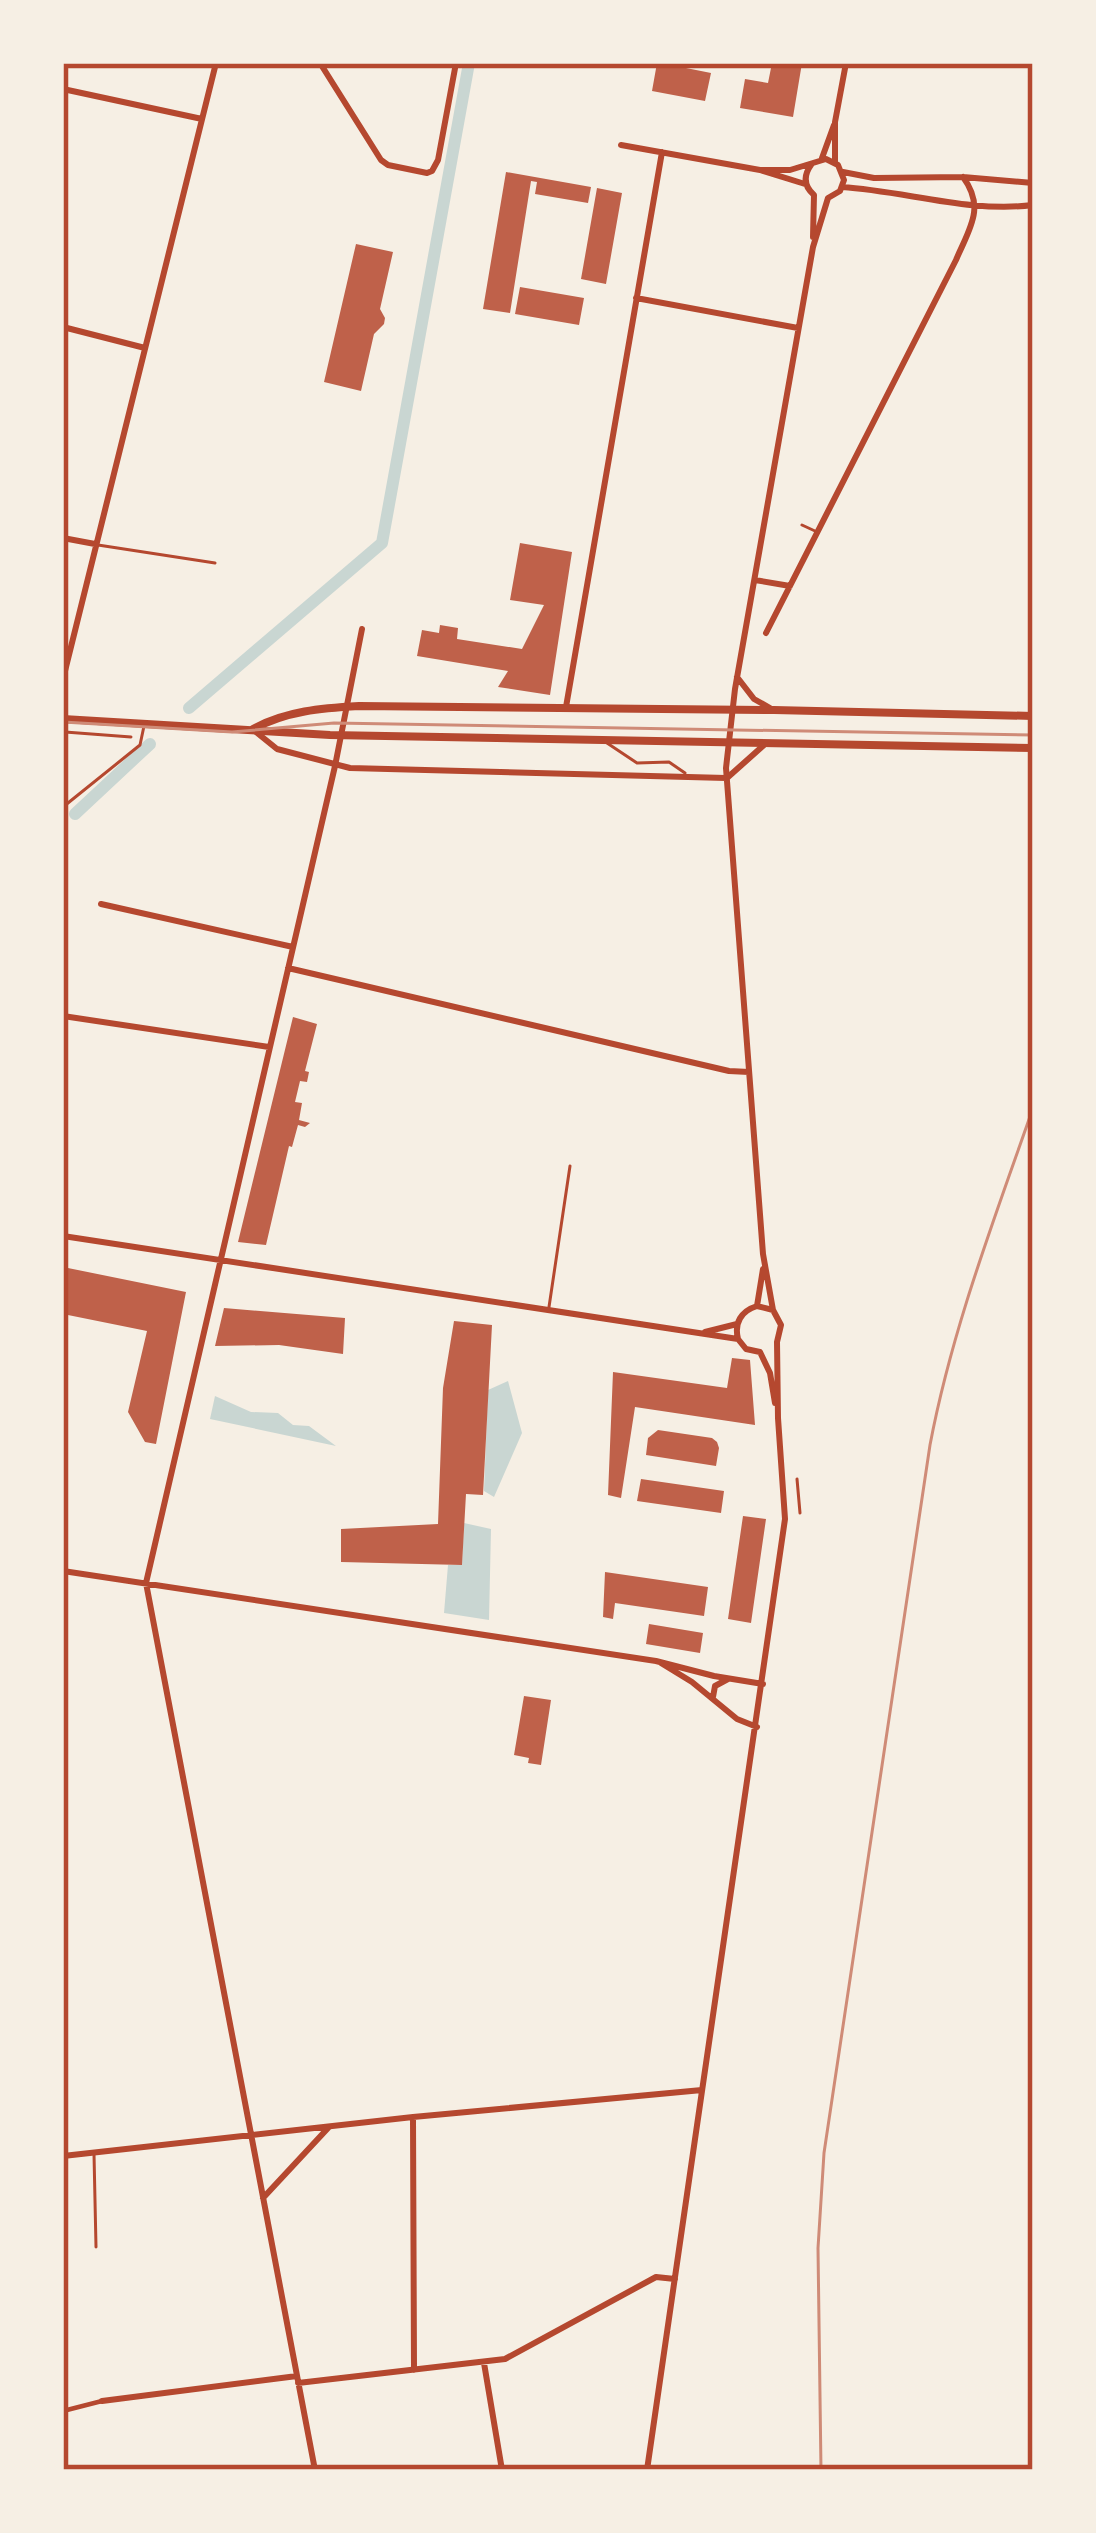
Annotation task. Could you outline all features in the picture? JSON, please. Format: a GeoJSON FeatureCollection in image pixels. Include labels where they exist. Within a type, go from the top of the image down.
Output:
{"type":"FeatureCollection","features":[{"type":"Feature","properties":{"kind":"street"},"geometry":{"type":"LineString","coordinates":[[63,680],[216,63]]}},
{"type":"Feature","properties":{"kind":"street"},"geometry":{"type":"LineString","coordinates":[[320,63],[381,160],[427,173],[438,160],[456,63]]}},
{"type":"Feature","properties":{"kind":"street"},"geometry":{"type":"LineString","coordinates":[[822,159],[835,122],[846,63]]}},
{"type":"Feature","properties":{"kind":"street"},"geometry":{"type":"LineString","coordinates":[[63,88],[202,119]]}},
{"type":"Feature","properties":{"kind":"street"},"geometry":{"type":"LineString","coordinates":[[835,122],[835,162]]}},
{"type":"Feature","properties":{"kind":"street"},"geometry":{"type":"LineString","coordinates":[[621,145],[760,170],[805,184],[814,195],[813,247]]}},
{"type":"Feature","properties":{"kind":"street"},"geometry":{"type":"LineString","coordinates":[[566,707],[662,152]]}},
{"type":"Feature","properties":{"kind":"street"},"geometry":{"type":"LineString","coordinates":[[760,170],[790,170],[822,159],[835,162],[843,172],[874,178],[1033,182]]}},
{"type":"Feature","properties":{"kind":"street"},"geometry":{"type":"LineString","coordinates":[[805,184],[811,164]]}},
{"type":"Feature","properties":{"kind":"street"},"geometry":{"type":"LineString","coordinates":[[842,187],[843,172]]}},
{"type":"Feature","properties":{"kind":"street"},"geometry":{"type":"LineString","coordinates":[[766,633],[973,221],[976,205],[963,177]]}},
{"type":"Feature","properties":{"kind":"street"},"geometry":{"type":"LineString","coordinates":[[647,2470],[785,1519],[778,1418],[781,1325],[773,1310],[764,1254],[727,778],[737,677],[813,247],[829,197],[842,187],[976,205],[1033,205]]}},
{"type":"Feature","properties":{"kind":"street"},"geometry":{"type":"LineString","coordinates":[[814,195],[829,197]]}},
{"type":"Feature","properties":{"kind":"street"},"geometry":{"type":"LineString","coordinates":[[636,298],[799,328]]}},
{"type":"Feature","properties":{"kind":"street"},"geometry":{"type":"LineString","coordinates":[[63,327],[145,348]]}},
{"type":"Feature","properties":{"kind":"street"},"geometry":{"type":"LineString","coordinates":[[63,538],[96,544]]}},
{"type":"Feature","properties":{"kind":"street"},"geometry":{"type":"LineString","coordinates":[[755,580],[790,586]]}},
{"type":"Feature","properties":{"kind":"street"},"geometry":{"type":"LineString","coordinates":[[315,2470],[146,1583],[335,766],[362,629]]}},
{"type":"Feature","properties":{"kind":"street"},"geometry":{"type":"LineString","coordinates":[[737,677],[754,699],[774,710]]}},
{"type":"Feature","properties":{"kind":"street"},"geometry":{"type":"LineString","coordinates":[[253,730],[295,713],[347,706],[1033,716]]}},
{"type":"Feature","properties":{"kind":"street"},"geometry":{"type":"LineString","coordinates":[[63,719],[341,735],[1033,748]]}},
{"type":"Feature","properties":{"kind":"street"},"geometry":{"type":"LineString","coordinates":[[253,730],[277,749],[350,769],[727,778],[771,742]]}},
{"type":"Feature","properties":{"kind":"street"},"geometry":{"type":"LineString","coordinates":[[101,904],[293,947]]}},
{"type":"Feature","properties":{"kind":"street"},"geometry":{"type":"LineString","coordinates":[[288,968],[749,1072]]}},
{"type":"Feature","properties":{"kind":"street"},"geometry":{"type":"LineString","coordinates":[[63,1016],[269,1047]]}},
{"type":"Feature","properties":{"kind":"street"},"geometry":{"type":"LineString","coordinates":[[63,1236],[738,1339]]}},
{"type":"Feature","properties":{"kind":"street"},"geometry":{"type":"LineString","coordinates":[[757,1306],[764,1254]]}},
{"type":"Feature","properties":{"kind":"street"},"geometry":{"type":"LineString","coordinates":[[773,1310],[757,1306],[744,1312],[737,1324],[738,1339],[746,1349],[760,1352],[777,1342]]}},
{"type":"Feature","properties":{"kind":"street"},"geometry":{"type":"LineString","coordinates":[[702,1332],[737,1324]]}},
{"type":"Feature","properties":{"kind":"street"},"geometry":{"type":"LineString","coordinates":[[760,1352],[770,1373],[778,1418]]}},
{"type":"Feature","properties":{"kind":"street"},"geometry":{"type":"LineString","coordinates":[[63,1571],[656,1660],[763,1684]]}},
{"type":"Feature","properties":{"kind":"street"},"geometry":{"type":"LineString","coordinates":[[656,1660],[737,1719],[757,1727]]}},
{"type":"Feature","properties":{"kind":"street"},"geometry":{"type":"LineString","coordinates":[[712,1697],[715,1686],[728,1678]]}},
{"type":"Feature","properties":{"kind":"street"},"geometry":{"type":"LineString","coordinates":[[63,2156],[702,2090]]}},
{"type":"Feature","properties":{"kind":"street"},"geometry":{"type":"LineString","coordinates":[[413,2117],[414,2370]]}},
{"type":"Feature","properties":{"kind":"street"},"geometry":{"type":"LineString","coordinates":[[263,2198],[329,2127]]}},
{"type":"Feature","properties":{"kind":"street"},"geometry":{"type":"LineString","coordinates":[[63,2411],[102,2401],[484,2362],[512,2355],[656,2277],[675,2279]]}},
{"type":"Feature","properties":{"kind":"street"},"geometry":{"type":"LineString","coordinates":[[484,2362],[502,2470]]}},
{"type":"Feature","properties":{"kind":"lane"},"geometry":{"type":"LineString","coordinates":[[802,525],[817,532]]}},
{"type":"Feature","properties":{"kind":"lane"},"geometry":{"type":"LineString","coordinates":[[96,544],[215,563]]}},
{"type":"Feature","properties":{"kind":"lane"},"geometry":{"type":"LineString","coordinates":[[63,807],[140,745],[144,724]]}},
{"type":"Feature","properties":{"kind":"lane"},"geometry":{"type":"LineString","coordinates":[[601,739],[638,763],[669,762],[690,777]]}},
{"type":"Feature","properties":{"kind":"lane"},"geometry":{"type":"LineString","coordinates":[[549,1308],[570,1166]]}},
{"type":"Feature","properties":{"kind":"lane"},"geometry":{"type":"LineString","coordinates":[[94,2152],[96,2247]]}},
{"type":"Feature","properties":{"kind":"path"},"geometry":{"type":"LineString","coordinates":[[64,732],[131,737]]}},
{"type":"Feature","properties":{"kind":"path"},"geometry":{"type":"LineString","coordinates":[[797,1479],[800,1513]]}},
{"type":"Feature","properties":{"kind":"shaded area"},"geometry":{"type":"Polygon","coordinates":[[[508,1381],[522,1433],[494,1497],[484,1491],[488,1390],[508,1381]]]}},
{"type":"Feature","properties":{"kind":"shaded area"},"geometry":{"type":"Polygon","coordinates":[[[215,1396],[251,1412],[278,1413],[293,1425],[309,1426],[336,1446],[210,1419],[215,1396]]]}},
{"type":"Feature","properties":{"kind":"shaded area"},"geometry":{"type":"Polygon","coordinates":[[[464,1523],[491,1529],[489,1620],[444,1613],[448,1565],[462,1565],[464,1523]]]}},
{"type":"Feature","properties":{"kind":"building"},"geometry":{"type":"Polygon","coordinates":[[[657,63],[687,63],[686,68],[711,73],[705,101],[652,91],[657,63]]]}},
{"type":"Feature","properties":{"kind":"building"},"geometry":{"type":"Polygon","coordinates":[[[772,63],[802,63],[793,117],[740,108],[745,79],[768,83],[772,63]]]}},
{"type":"Feature","properties":{"kind":"building"},"geometry":{"type":"Polygon","coordinates":[[[506,172],[591,187],[588,203],[535,194],[537,182],[531,181],[510,313],[483,309],[506,172]]]}},
{"type":"Feature","properties":{"kind":"building"},"geometry":{"type":"Polygon","coordinates":[[[597,188],[622,193],[606,284],[581,279],[597,188]]]}},
{"type":"Feature","properties":{"kind":"building"},"geometry":{"type":"Polygon","coordinates":[[[356,244],[393,252],[380,309],[384,324],[374,334],[361,391],[324,382],[356,244]]]}},
{"type":"Feature","properties":{"kind":"building"},"geometry":{"type":"Polygon","coordinates":[[[520,287],[584,298],[579,325],[515,314],[520,287]]]}},
{"type":"Feature","properties":{"kind":"building"},"geometry":{"type":"Polygon","coordinates":[[[520,543],[572,552],[550,695],[498,687],[508,671],[417,656],[422,630],[439,633],[440,625],[458,628],[457,639],[522,649],[544,605],[510,600],[520,543]]]}},
{"type":"Feature","properties":{"kind":"building"},"geometry":{"type":"Polygon","coordinates":[[[293,1017],[317,1024],[305,1071],[309,1072],[307,1082],[300,1081],[295,1102],[302,1103],[299,1120],[310,1123],[298,1125],[289,1146],[266,1245],[238,1242],[293,1017]]]}},
{"type":"Feature","properties":{"kind":"building"},"geometry":{"type":"Polygon","coordinates":[[[63,1267],[186,1292],[156,1444],[145,1442],[128,1412],[147,1331],[63,1314],[63,1267]]]}},
{"type":"Feature","properties":{"kind":"building"},"geometry":{"type":"Polygon","coordinates":[[[224,1308],[345,1318],[343,1354],[279,1345],[215,1346],[224,1308]]]}},
{"type":"Feature","properties":{"kind":"building"},"geometry":{"type":"Polygon","coordinates":[[[454,1321],[492,1325],[483,1495],[466,1494],[462,1565],[341,1562],[341,1529],[438,1524],[443,1388],[454,1321]]]}},
{"type":"Feature","properties":{"kind":"building"},"geometry":{"type":"Polygon","coordinates":[[[732,1358],[750,1360],[755,1425],[635,1407],[621,1498],[608,1495],[613,1372],[727,1388],[732,1358]]]}},
{"type":"Feature","properties":{"kind":"building"},"geometry":{"type":"Polygon","coordinates":[[[658,1430],[712,1438],[719,1448],[716,1466],[646,1455],[648,1438],[658,1430]]]}},
{"type":"Feature","properties":{"kind":"building"},"geometry":{"type":"Polygon","coordinates":[[[641,1479],[724,1491],[721,1513],[637,1501],[641,1479]]]}},
{"type":"Feature","properties":{"kind":"building"},"geometry":{"type":"Polygon","coordinates":[[[743,1516],[766,1519],[751,1623],[728,1619],[743,1516]]]}},
{"type":"Feature","properties":{"kind":"building"},"geometry":{"type":"Polygon","coordinates":[[[605,1572],[708,1587],[704,1616],[615,1603],[613,1619],[603,1617],[605,1572]]]}},
{"type":"Feature","properties":{"kind":"building"},"geometry":{"type":"Polygon","coordinates":[[[649,1624],[703,1633],[700,1653],[646,1644],[649,1624]]]}},
{"type":"Feature","properties":{"kind":"building"},"geometry":{"type":"Polygon","coordinates":[[[524,1696],[551,1700],[541,1765],[514,1755],[524,1696]]]}},
{"type":"Feature","properties":{"kind":"waterway"},"geometry":{"type":"LineString","coordinates":[[189,708],[382,543],[469,63]]}},
{"type":"Feature","properties":{"kind":"waterway"},"geometry":{"type":"LineString","coordinates":[[75,814],[150,744]]}},
{"type":"Feature","properties":{"kind":"tram line"},"geometry":{"type":"LineString","coordinates":[[63,722],[232,732],[334,723],[1033,735]]}},
{"type":"Feature","properties":{"kind":"railway"},"geometry":{"type":"LineString","coordinates":[[821,2470],[818,2248],[824,2153],[930,1445],[962,1317],[1033,1108]]}}]}
